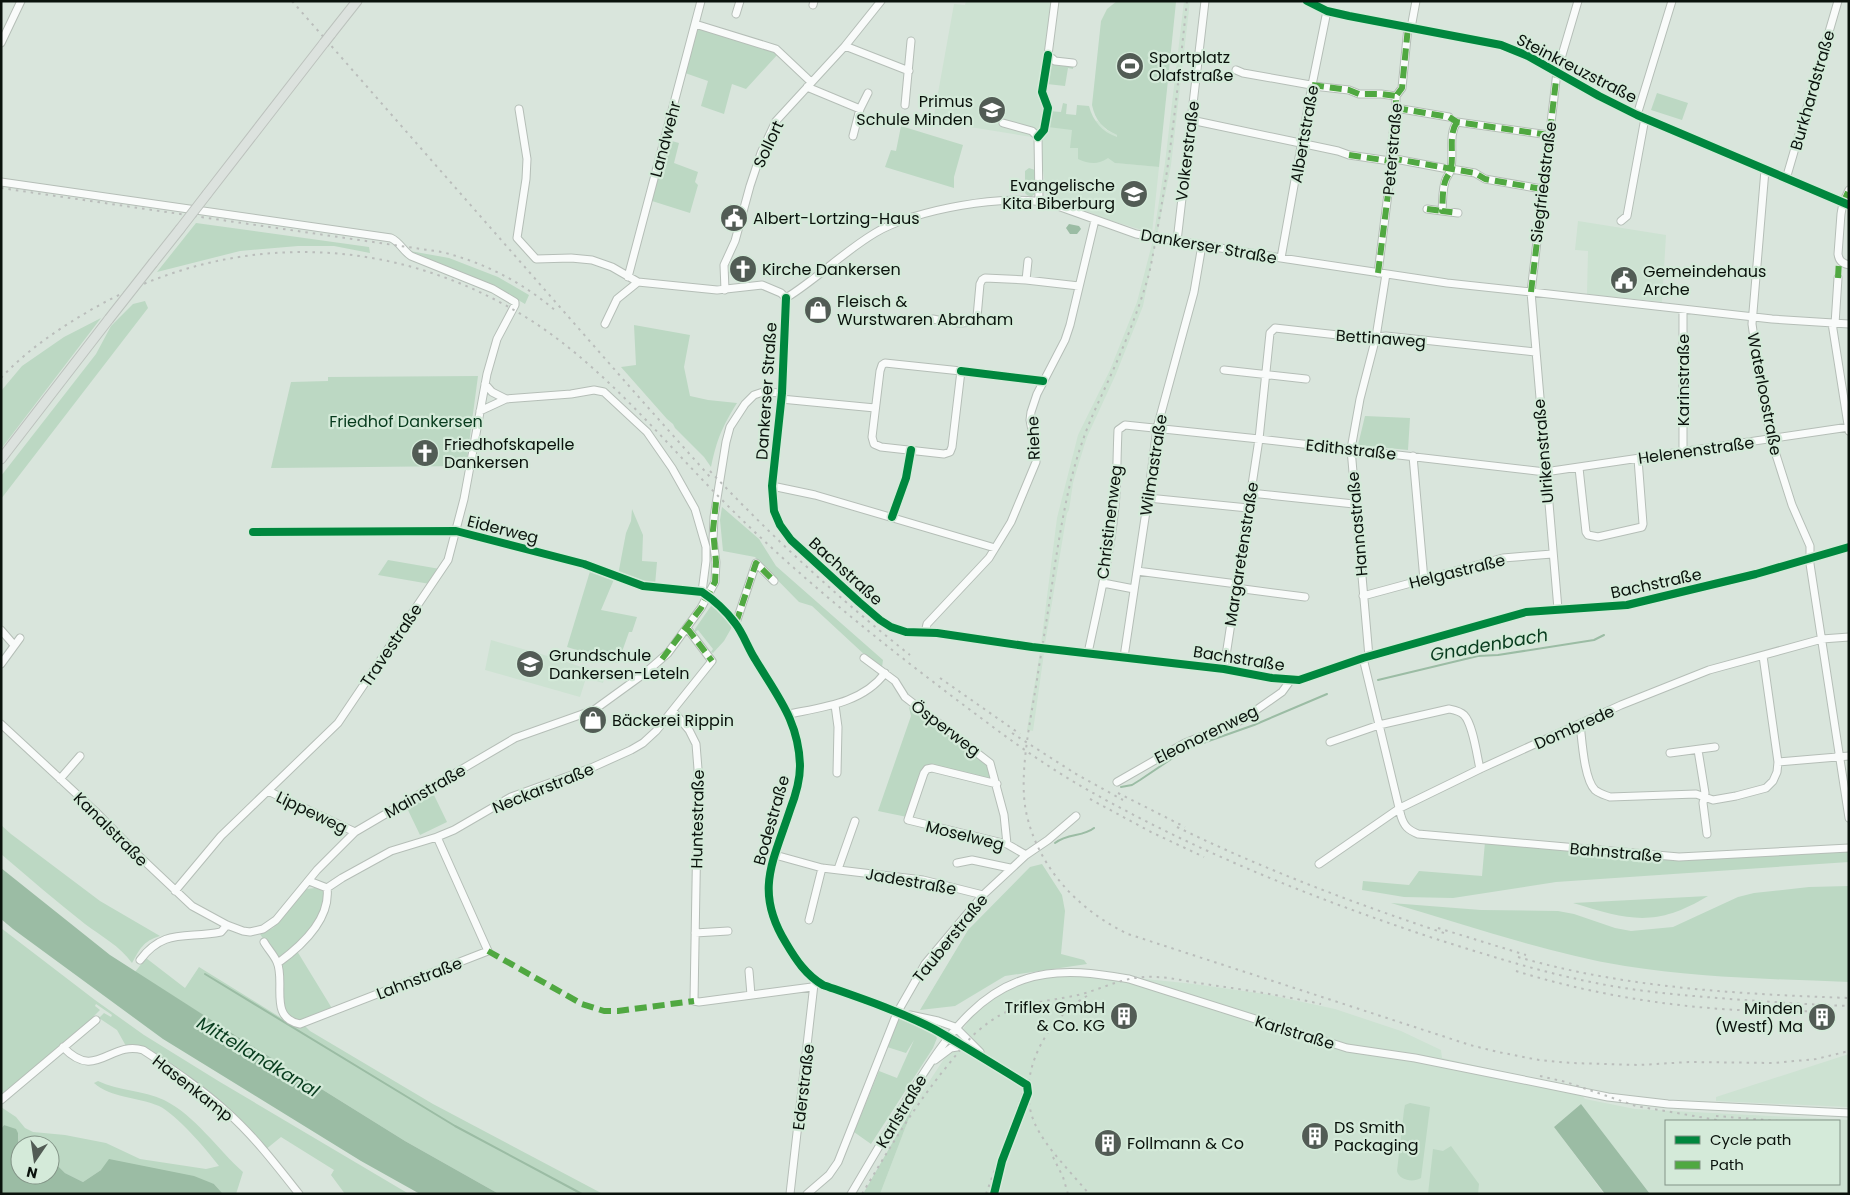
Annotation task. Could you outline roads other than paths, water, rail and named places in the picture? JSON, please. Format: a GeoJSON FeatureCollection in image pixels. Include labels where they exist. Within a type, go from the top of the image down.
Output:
{"type":"FeatureCollection","features":[{"type":"Feature","properties":{"kind":"main road"},"geometry":{"type":"LineString","coordinates":[[1,459],[357,1]]}},
{"type":"Feature","properties":{"kind":"street"},"geometry":{"type":"LineString","coordinates":[[1,43],[21,1]]}},
{"type":"Feature","properties":{"kind":"street","name":"Landwehr"},"geometry":{"type":"LineString","coordinates":[[628,277],[701,1]]}},
{"type":"Feature","properties":{"kind":"street"},"geometry":{"type":"LineString","coordinates":[[736,14],[740,1]]}},
{"type":"Feature","properties":{"kind":"street","name":"Sollort"},"geometry":{"type":"LineString","coordinates":[[725,290],[724,265],[735,240],[761,153],[776,121],[845,46],[881,1]]}},
{"type":"Feature","properties":{"kind":"street"},"geometry":{"type":"LineString","coordinates":[[1055,1],[1048,56],[1055,61],[1073,64]]}},
{"type":"Feature","properties":{"kind":"street","name":"Volkerstraße"},"geometry":{"type":"LineString","coordinates":[[1177,241],[1205,1]]}},
{"type":"Feature","properties":{"kind":"street","name":"Steinkreuzstraße"},"geometry":{"type":"LineString","coordinates":[[1307,1],[1328,11],[1501,45],[1528,56],[1637,115],[1846,204]]}},
{"type":"Feature","properties":{"kind":"street","name":"Peterstraße"},"geometry":{"type":"LineString","coordinates":[[1382,273],[1396,96],[1402,88],[1410,28],[1416,1]]}},
{"type":"Feature","properties":{"kind":"street","name":"Siegfriedstraße"},"geometry":{"type":"LineString","coordinates":[[1531,292],[1557,72],[1578,1]]}},
{"type":"Feature","properties":{"kind":"street"},"geometry":{"type":"LineString","coordinates":[[1637,115],[1672,1]]}},
{"type":"Feature","properties":{"kind":"street","name":"Burkhardstraße"},"geometry":{"type":"LineString","coordinates":[[1786,179],[1838,1]]}},
{"type":"Feature","properties":{"kind":"street","name":"Albertstraße"},"geometry":{"type":"LineString","coordinates":[[1281,258],[1312,86],[1328,11]]}},
{"type":"Feature","properties":{"kind":"street"},"geometry":{"type":"LineString","coordinates":[[695,24],[776,49],[809,84],[860,109]]}},
{"type":"Feature","properties":{"kind":"street"},"geometry":{"type":"LineString","coordinates":[[905,105],[912,41]]}},
{"type":"Feature","properties":{"kind":"street"},"geometry":{"type":"LineString","coordinates":[[845,46],[909,71]]}},
{"type":"Feature","properties":{"kind":"street"},"geometry":{"type":"LineString","coordinates":[[1236,70],[1312,86],[1349,90],[1359,94],[1396,96]]}},
{"type":"Feature","properties":{"kind":"street"},"geometry":{"type":"LineString","coordinates":[[852,136],[860,109],[868,93]]}},
{"type":"Feature","properties":{"kind":"street"},"geometry":{"type":"LineString","coordinates":[[1396,108],[1449,117]]}},
{"type":"Feature","properties":{"kind":"street"},"geometry":{"type":"LineString","coordinates":[[519,109],[527,159],[526,179],[517,238],[536,259],[571,258],[592,260],[612,267],[638,282],[725,290],[762,284],[781,293],[786,298]]}},
{"type":"Feature","properties":{"kind":"street"},"geometry":{"type":"LineString","coordinates":[[1621,221],[1626,216],[1645,118]]}},
{"type":"Feature","properties":{"kind":"street"},"geometry":{"type":"LineString","coordinates":[[1192,120],[1338,151],[1349,155],[1443,168]]}},
{"type":"Feature","properties":{"kind":"street"},"geometry":{"type":"LineString","coordinates":[[1442,211],[1445,180],[1451,169],[1454,127],[1458,122],[1549,135]]}},
{"type":"Feature","properties":{"kind":"street"},"geometry":{"type":"LineString","coordinates":[[1003,123],[1032,131],[1038,137],[1039,201]]}},
{"type":"Feature","properties":{"kind":"street"},"geometry":{"type":"LineString","coordinates":[[1451,169],[1475,173],[1485,179],[1542,189]]}},
{"type":"Feature","properties":{"kind":"street","name":"Waterloostraße"},"geometry":{"type":"LineString","coordinates":[[1765,170],[1752,317],[1760,380],[1771,440],[1792,505],[1810,546],[1810,564],[1849,818]]}},
{"type":"Feature","properties":{"kind":"street","name":"Travestraße"},"geometry":{"type":"LineString","coordinates":[[1,182],[391,238],[397,241],[411,256],[493,289],[513,299],[515,305],[496,339],[485,384],[464,499],[448,560],[338,723],[221,836],[175,891]]}},
{"type":"Feature","properties":{"kind":"street"},"geometry":{"type":"LineString","coordinates":[[1849,190],[1838,254],[1839,260],[1843,264],[1849,265]]}},
{"type":"Feature","properties":{"kind":"street","name":"Dankerser Straße"},"geometry":{"type":"LineString","coordinates":[[772,486],[781,396],[786,298],[870,236],[889,226],[908,219],[961,206],[1007,200],[1039,201],[1136,234],[1281,258],[1531,292],[1752,317],[1849,324]]}},
{"type":"Feature","properties":{"kind":"street"},"geometry":{"type":"LineString","coordinates":[[1427,209],[1458,213]]}},
{"type":"Feature","properties":{"kind":"street","name":"Riehe"},"geometry":{"type":"LineString","coordinates":[[925,633],[928,624],[989,558],[1011,522],[1036,462],[1030,420],[1031,412],[1037,394],[1065,339],[1095,220]]}},
{"type":"Feature","properties":{"kind":"street","name":"Wilmastraße"},"geometry":{"type":"LineString","coordinates":[[1124,657],[1157,428],[1194,292],[1202,246]]}},
{"type":"Feature","properties":{"kind":"street"},"geometry":{"type":"LineString","coordinates":[[1026,280],[1028,261]]}},
{"type":"Feature","properties":{"kind":"street","name":"Hannastraße"},"geometry":{"type":"LineString","coordinates":[[1379,725],[1366,658],[1351,450],[1360,399],[1376,337],[1382,273]]}},
{"type":"Feature","properties":{"kind":"street"},"geometry":{"type":"LineString","coordinates":[[933,319],[972,322],[977,317],[982,280],[985,278],[1079,286]]}},
{"type":"Feature","properties":{"kind":"street"},"geometry":{"type":"LineString","coordinates":[[1838,278],[1834,323],[1848,429]]}},
{"type":"Feature","properties":{"kind":"street"},"geometry":{"type":"LineString","coordinates":[[605,324],[617,299],[638,282]]}},
{"type":"Feature","properties":{"kind":"street","name":"Ulrikenstraße"},"geometry":{"type":"LineString","coordinates":[[1531,292],[1558,609]]}},
{"type":"Feature","properties":{"kind":"street","name":"Karinstraße"},"geometry":{"type":"LineString","coordinates":[[1683,309],[1683,451]]}},
{"type":"Feature","properties":{"kind":"street","name":"Bettinaweg"},"geometry":{"type":"LineString","coordinates":[[1259,439],[1264,374],[1270,332],[1275,328],[1365,338],[1386,336],[1535,352]]}},
{"type":"Feature","properties":{"kind":"street"},"geometry":{"type":"LineString","coordinates":[[886,363],[962,372],[952,447],[948,454],[877,446],[872,440],[874,408],[880,370],[882,365],[886,363]]}},
{"type":"Feature","properties":{"kind":"street"},"geometry":{"type":"LineString","coordinates":[[1224,370],[1306,379]]}},
{"type":"Feature","properties":{"kind":"street"},"geometry":{"type":"LineString","coordinates":[[485,384],[492,392],[506,399]]}},
{"type":"Feature","properties":{"kind":"street"},"geometry":{"type":"LineString","coordinates":[[480,411],[506,399],[604,392],[647,432],[672,468],[695,509],[706,547],[702,592]]}},
{"type":"Feature","properties":{"kind":"street"},"geometry":{"type":"LineString","coordinates":[[709,596],[715,582],[714,517],[726,442],[730,427],[745,404],[754,395],[763,392],[874,408]]}},
{"type":"Feature","properties":{"kind":"street","name":"Christinenweg"},"geometry":{"type":"LineString","coordinates":[[1088,653],[1103,583],[1116,496],[1118,430],[1125,425],[1157,428]]}},
{"type":"Feature","properties":{"kind":"street","name":"Edithstraße"},"geometry":{"type":"LineString","coordinates":[[1157,428],[1545,472]]}},
{"type":"Feature","properties":{"kind":"street","name":"Helenenstraße"},"geometry":{"type":"LineString","coordinates":[[1545,472],[1848,429]]}},
{"type":"Feature","properties":{"kind":"street","name":"Margaretenstraße"},"geometry":{"type":"LineString","coordinates":[[1224,669],[1259,439]]}},
{"type":"Feature","properties":{"kind":"street"},"geometry":{"type":"LineString","coordinates":[[1413,456],[1424,580]]}},
{"type":"Feature","properties":{"kind":"street"},"geometry":{"type":"LineString","coordinates":[[1580,468],[1586,532],[1588,535],[1598,537],[1642,527],[1644,524],[1638,459]]}},
{"type":"Feature","properties":{"kind":"street"},"geometry":{"type":"LineString","coordinates":[[772,486],[832,500],[995,548]]}},
{"type":"Feature","properties":{"kind":"street","name":"Bachstraße"},"geometry":{"type":"LineString","coordinates":[[772,486],[774,511],[780,526],[791,540],[880,620],[892,627],[906,632],[1224,669],[1290,681],[1309,678],[1366,658],[1526,612],[1626,605],[1756,574],[1849,547]]}},
{"type":"Feature","properties":{"kind":"street"},"geometry":{"type":"LineString","coordinates":[[1250,493],[1354,504]]}},
{"type":"Feature","properties":{"kind":"street"},"geometry":{"type":"LineString","coordinates":[[1148,498],[1248,508]]}},
{"type":"Feature","properties":{"kind":"street","name":"Eiderweg"},"geometry":{"type":"LineString","coordinates":[[253,532],[456,531],[584,564],[643,586],[702,592],[709,596]]}},
{"type":"Feature","properties":{"kind":"street","name":"Helgastraße"},"geometry":{"type":"LineString","coordinates":[[1363,596],[1503,558],[1552,554]]}},
{"type":"Feature","properties":{"kind":"street"},"geometry":{"type":"LineString","coordinates":[[736,623],[756,563],[774,581]]}},
{"type":"Feature","properties":{"kind":"street"},"geometry":{"type":"LineString","coordinates":[[1137,571],[1306,597]]}},
{"type":"Feature","properties":{"kind":"street"},"geometry":{"type":"LineString","coordinates":[[1103,583],[1134,589]]}},
{"type":"Feature","properties":{"kind":"street","name":"Bodestraße"},"geometry":{"type":"LineString","coordinates":[[709,596],[736,623],[754,658],[789,714],[796,734],[800,767],[794,798],[768,879],[770,906],[782,938],[814,984],[897,1013],[933,1029],[986,1058]]}},
{"type":"Feature","properties":{"kind":"street","name":"Mainstraße"},"geometry":{"type":"LineString","coordinates":[[227,925],[250,932],[270,925],[309,882],[317,870],[355,832],[515,738],[594,710],[662,659],[687,628],[709,596]]}},
{"type":"Feature","properties":{"kind":"street","name":"Neckarstraße"},"geometry":{"type":"LineString","coordinates":[[327,888],[390,851],[438,837],[454,830],[511,797],[591,768],[643,743],[673,711],[712,661],[687,628]]}},
{"type":"Feature","properties":{"kind":"street"},"geometry":{"type":"LineString","coordinates":[[1,630],[14,645]]}},
{"type":"Feature","properties":{"kind":"street","name":"Dombrede"},"geometry":{"type":"LineString","coordinates":[[1319,864],[1400,808],[1480,769],[1659,689],[1710,670],[1822,639],[1849,637]]}},
{"type":"Feature","properties":{"kind":"street"},"geometry":{"type":"LineString","coordinates":[[1,664],[20,638]]}},
{"type":"Feature","properties":{"kind":"street"},"geometry":{"type":"LineString","coordinates":[[1580,724],[1588,777],[1596,791],[1602,795],[1610,797],[1696,794],[1713,800],[1766,788],[1773,781],[1777,772],[1778,762],[1763,656]]}},
{"type":"Feature","properties":{"kind":"street","name":"Ösperweg"},"geometry":{"type":"LineString","coordinates":[[864,658],[895,681],[905,697],[990,763],[1004,814],[1007,844]]}},
{"type":"Feature","properties":{"kind":"street"},"geometry":{"type":"LineString","coordinates":[[789,714],[835,705],[868,690],[878,683],[885,673]]}},
{"type":"Feature","properties":{"kind":"street","name":"Eleonorenweg"},"geometry":{"type":"LineString","coordinates":[[1117,782],[1185,743],[1242,720],[1282,692],[1290,681]]}},
{"type":"Feature","properties":{"kind":"street"},"geometry":{"type":"LineString","coordinates":[[835,705],[838,727],[837,772]]}},
{"type":"Feature","properties":{"kind":"street"},"geometry":{"type":"LineString","coordinates":[[1330,742],[1379,725],[1449,709],[1458,711],[1468,723],[1480,769]]}},
{"type":"Feature","properties":{"kind":"street","name":"Huntestraße"},"geometry":{"type":"LineString","coordinates":[[673,711],[689,730],[696,744],[697,752],[694,1000],[699,1002],[751,995]]}},
{"type":"Feature","properties":{"kind":"street","name":"Kanalstraße"},"geometry":{"type":"LineString","coordinates":[[1,724],[96,812],[175,891],[192,906],[227,925]]}},
{"type":"Feature","properties":{"kind":"street","name":"Bahnstraße"},"geometry":{"type":"LineString","coordinates":[[1379,725],[1404,825],[1408,830],[1418,834],[1678,857],[1849,848]]}},
{"type":"Feature","properties":{"kind":"street"},"geometry":{"type":"LineString","coordinates":[[1670,753],[1715,747]]}},
{"type":"Feature","properties":{"kind":"street"},"geometry":{"type":"LineString","coordinates":[[1698,750],[1705,793],[1703,803],[1707,834]]}},
{"type":"Feature","properties":{"kind":"street"},"geometry":{"type":"LineString","coordinates":[[60,779],[80,756]]}},
{"type":"Feature","properties":{"kind":"street"},"geometry":{"type":"LineString","coordinates":[[1778,762],[1849,756]]}},
{"type":"Feature","properties":{"kind":"street","name":"Moselweg"},"geometry":{"type":"LineString","coordinates":[[997,784],[932,768],[928,769],[924,774],[908,820],[1007,844],[1026,855]]}},
{"type":"Feature","properties":{"kind":"street","name":"Lippeweg"},"geometry":{"type":"LineString","coordinates":[[268,791],[355,832]]}},
{"type":"Feature","properties":{"kind":"street","name":"Tauberstraße"},"geometry":{"type":"LineString","coordinates":[[807,1194],[829,1175],[838,1162],[897,1013],[925,964],[983,895],[1010,868],[1048,840],[1076,816]]}},
{"type":"Feature","properties":{"kind":"street"},"geometry":{"type":"LineString","coordinates":[[838,869],[855,821]]}},
{"type":"Feature","properties":{"kind":"street","name":"Lahnstraße"},"geometry":{"type":"LineString","coordinates":[[264,942],[278,963],[282,1011],[290,1021],[300,1024],[488,952],[438,837]]}},
{"type":"Feature","properties":{"kind":"street","name":"Jadestraße"},"geometry":{"type":"LineString","coordinates":[[775,855],[822,868],[923,880],[983,895]]}},
{"type":"Feature","properties":{"kind":"street"},"geometry":{"type":"LineString","coordinates":[[957,862],[972,860],[1010,868]]}},
{"type":"Feature","properties":{"kind":"street"},"geometry":{"type":"LineString","coordinates":[[810,920],[822,868]]}},
{"type":"Feature","properties":{"kind":"street"},"geometry":{"type":"LineString","coordinates":[[278,963],[296,950],[317,923],[326,903],[327,888],[309,882]]}},
{"type":"Feature","properties":{"kind":"street"},"geometry":{"type":"LineString","coordinates":[[140,960],[147,950],[159,941],[170,937],[220,932],[227,925]]}},
{"type":"Feature","properties":{"kind":"street"},"geometry":{"type":"LineString","coordinates":[[695,934],[728,931]]}},
{"type":"Feature","properties":{"kind":"street"},"geometry":{"type":"LineString","coordinates":[[748,971],[751,995],[814,984]]}},
{"type":"Feature","properties":{"kind":"street","name":"Karlstraße"},"geometry":{"type":"LineString","coordinates":[[851,1194],[925,1071],[955,1027],[976,1007],[999,990],[1016,982],[1056,972],[1094,972],[1128,979],[1357,1050],[1415,1058],[1608,1097],[1668,1104],[1849,1113]]}},
{"type":"Feature","properties":{"kind":"street","name":"Ederstraße"},"geometry":{"type":"LineString","coordinates":[[790,1194],[814,984]]}},
{"type":"Feature","properties":{"kind":"street","name":"Bodestraße"},"geometry":{"type":"LineString","coordinates":[[897,1013],[938,1021],[955,1027]]}},
{"type":"Feature","properties":{"kind":"street"},"geometry":{"type":"LineString","coordinates":[[1,1100],[96,1020]]}},
{"type":"Feature","properties":{"kind":"street"},"geometry":{"type":"LineString","coordinates":[[955,1027],[986,1058],[1027,1085],[1028,1093],[1002,1161],[994,1194]]}},
{"type":"Feature","properties":{"kind":"street"},"geometry":{"type":"LineString","coordinates":[[925,1071],[940,1055],[951,1048],[963,1046]]}},
{"type":"Feature","properties":{"kind":"street","name":"Hasenkamp"},"geometry":{"type":"LineString","coordinates":[[64,1048],[78,1060],[89,1062],[126,1049],[143,1050],[226,1111],[261,1148],[299,1194]]}},
{"type":"Feature","properties":{"kind":"water"},"geometry":{"type":"Polygon","coordinates":[[[1069,224],[1079,226],[1081,229],[1077,234],[1070,234],[1066,228],[1069,224]]]}},
{"type":"Feature","properties":{"kind":"water","name":"Mittellandkanal"},"geometry":{"type":"Polygon","coordinates":[[[1,868],[110,955],[405,1141],[499,1194],[420,1194],[361,1161],[163,1039],[1,919],[1,868]]]}},
{"type":"Feature","properties":{"kind":"water"},"geometry":{"type":"Polygon","coordinates":[[[1581,1104],[1650,1194],[1605,1194],[1554,1127],[1581,1104]]]}},
{"type":"Feature","properties":{"kind":"water"},"geometry":{"type":"Polygon","coordinates":[[[4,1125],[16,1129],[18,1133],[18,1135],[10,1135],[10,1185],[60,1185],[60,1168],[65,1173],[83,1182],[101,1170],[109,1159],[194,1176],[214,1184],[223,1194],[1,1194],[1,1129],[4,1125]]]}},
{"type":"Feature","properties":{"kind":"waterway","name":"Gnadenbach"},"geometry":{"type":"LineString","coordinates":[[1378,680],[1478,656],[1498,655],[1594,640],[1604,635]]}},
{"type":"Feature","properties":{"kind":"waterway","name":"Gnadenbach"},"geometry":{"type":"LineString","coordinates":[[1121,787],[1132,785],[1186,749],[1254,725],[1327,694]]}},
{"type":"Feature","properties":{"kind":"waterway","name":"Gnadenbach"},"geometry":{"type":"LineString","coordinates":[[1055,843],[1094,828]]}},
{"type":"Feature","properties":{"kind":"waterway"},"geometry":{"type":"LineString","coordinates":[[205,974],[455,1126],[582,1194]]}},
{"type":"Feature","properties":{"kind":"railway"},"geometry":{"type":"LineString","coordinates":[[292,1],[711,478]]}},
{"type":"Feature","properties":{"kind":"railway"},"geometry":{"type":"LineString","coordinates":[[1187,1],[1168,166],[1149,274],[1116,365],[1090,422],[1074,468],[1060,532],[1029,726],[1024,800],[1033,836],[1052,871],[1078,901],[1110,925],[1128,934],[1470,1045],[1498,1052],[1539,1060],[1571,1063],[1639,1065],[1689,1062],[1774,1063],[1816,1059],[1849,1051]]}},
{"type":"Feature","properties":{"kind":"railway"},"geometry":{"type":"LineString","coordinates":[[1,188],[442,252],[488,268],[516,282],[556,311]]}},
{"type":"Feature","properties":{"kind":"railway"},"geometry":{"type":"LineString","coordinates":[[1,378],[40,343],[84,314],[139,286],[195,266],[253,255],[311,252],[369,257],[426,271],[482,293],[535,323],[562,342],[588,363],[636,409],[754,532],[870,633],[1016,744],[1059,773],[1117,806],[1205,850],[1340,906],[1433,938],[1534,968],[1575,979],[1651,992],[1849,1006]]}},
{"type":"Feature","properties":{"kind":"railway"},"geometry":{"type":"LineString","coordinates":[[710,471],[757,520],[807,567],[910,655]]}},
{"type":"Feature","properties":{"kind":"railway"},"geometry":{"type":"LineString","coordinates":[[940,678],[1020,734]]}},
{"type":"Feature","properties":{"kind":"railway"},"geometry":{"type":"LineString","coordinates":[[1012,733],[1076,774],[1123,800]]}},
{"type":"Feature","properties":{"kind":"railway"},"geometry":{"type":"LineString","coordinates":[[1118,793],[1185,827]]}},
{"type":"Feature","properties":{"kind":"railway"},"geometry":{"type":"LineString","coordinates":[[1090,799],[1151,832],[1204,857]]}},
{"type":"Feature","properties":{"kind":"railway"},"geometry":{"type":"LineString","coordinates":[[1177,827],[1242,857],[1309,884],[1376,910],[1444,933]]}},
{"type":"Feature","properties":{"kind":"railway"},"geometry":{"type":"LineString","coordinates":[[1438,928],[1526,955]]}},
{"type":"Feature","properties":{"kind":"railway"},"geometry":{"type":"LineString","coordinates":[[1518,957],[1599,976],[1640,983],[1682,988],[1849,998]]}},
{"type":"Feature","properties":{"kind":"railway"},"geometry":{"type":"LineString","coordinates":[[1516,971],[1628,998],[1704,1008],[1819,1011]]}},
{"type":"Feature","properties":{"kind":"railway"},"geometry":{"type":"LineString","coordinates":[[862,1194],[892,1144],[936,1080],[978,1031],[1010,1010],[1078,995],[1125,980],[1152,977],[1172,978],[1321,1004]]}},
{"type":"Feature","properties":{"kind":"railway"},"geometry":{"type":"LineString","coordinates":[[1087,996],[1072,1006],[1047,1034],[1031,1069],[1028,1087],[1030,1106],[1035,1124],[1040,1133],[1052,1151],[1089,1194]]}},
{"type":"Feature","properties":{"kind":"railway"},"geometry":{"type":"LineString","coordinates":[[1540,1076],[1566,1082],[1636,1106],[1717,1120]]}},
{"type":"Feature","properties":{"kind":"railway"},"geometry":{"type":"LineString","coordinates":[[986,1194],[1027,1082]]}},
{"type":"Feature","properties":{"kind":"railway"},"geometry":{"type":"LineString","coordinates":[[1716,1116],[1766,1120]]}},
{"type":"Feature","properties":{"kind":"railway"},"geometry":{"type":"LineString","coordinates":[[1053,1157],[1063,1177],[1068,1194]]}},
{"type":"Feature","properties":{"kind":"place","name":"Sportplatz Olafstraße"},"geometry":{"type":"Point","coordinates":[1130,66]}},
{"type":"Feature","properties":{"kind":"place","name":"Primus Schule Minden"},"geometry":{"type":"Point","coordinates":[992,110]}},
{"type":"Feature","properties":{"kind":"place","name":"Evangelische Kita Biberburg"},"geometry":{"type":"Point","coordinates":[1134,194]}},
{"type":"Feature","properties":{"kind":"place","name":"Albert-Lortzing-Haus"},"geometry":{"type":"Point","coordinates":[734,218]}},
{"type":"Feature","properties":{"kind":"place","name":"Kirche Dankersen"},"geometry":{"type":"Point","coordinates":[743,269]}},
{"type":"Feature","properties":{"kind":"place","name":"Gemeindehaus Arche"},"geometry":{"type":"Point","coordinates":[1624,280]}},
{"type":"Feature","properties":{"kind":"place","name":"Fleisch & Wurstwaren Abraham"},"geometry":{"type":"Point","coordinates":[818,310]}},
{"type":"Feature","properties":{"kind":"place","name":"Friedhofskapelle Dankersen"},"geometry":{"type":"Point","coordinates":[425,453]}},
{"type":"Feature","properties":{"kind":"place","name":"Grundschule Dankersen-Leteln"},"geometry":{"type":"Point","coordinates":[530,664]}},
{"type":"Feature","properties":{"kind":"place","name":"Bäckerei Rippin"},"geometry":{"type":"Point","coordinates":[593,720]}},
{"type":"Feature","properties":{"kind":"place","name":"Triflex GmbH & Co. KG"},"geometry":{"type":"Point","coordinates":[1124,1016]}},
{"type":"Feature","properties":{"kind":"place","name":"Minden (Westf) Ma"},"geometry":{"type":"Point","coordinates":[1822,1017]}},
{"type":"Feature","properties":{"kind":"place","name":"DS Smith Packaging"},"geometry":{"type":"Point","coordinates":[1315,1136]}},
{"type":"Feature","properties":{"kind":"place","name":"Follmann & Co"},"geometry":{"type":"Point","coordinates":[1108,1143]}},
{"type":"Feature","properties":{"kind":"park label","name":"Friedhof Dankersen"},"geometry":{"type":"Point","coordinates":[406,421]}}]}
